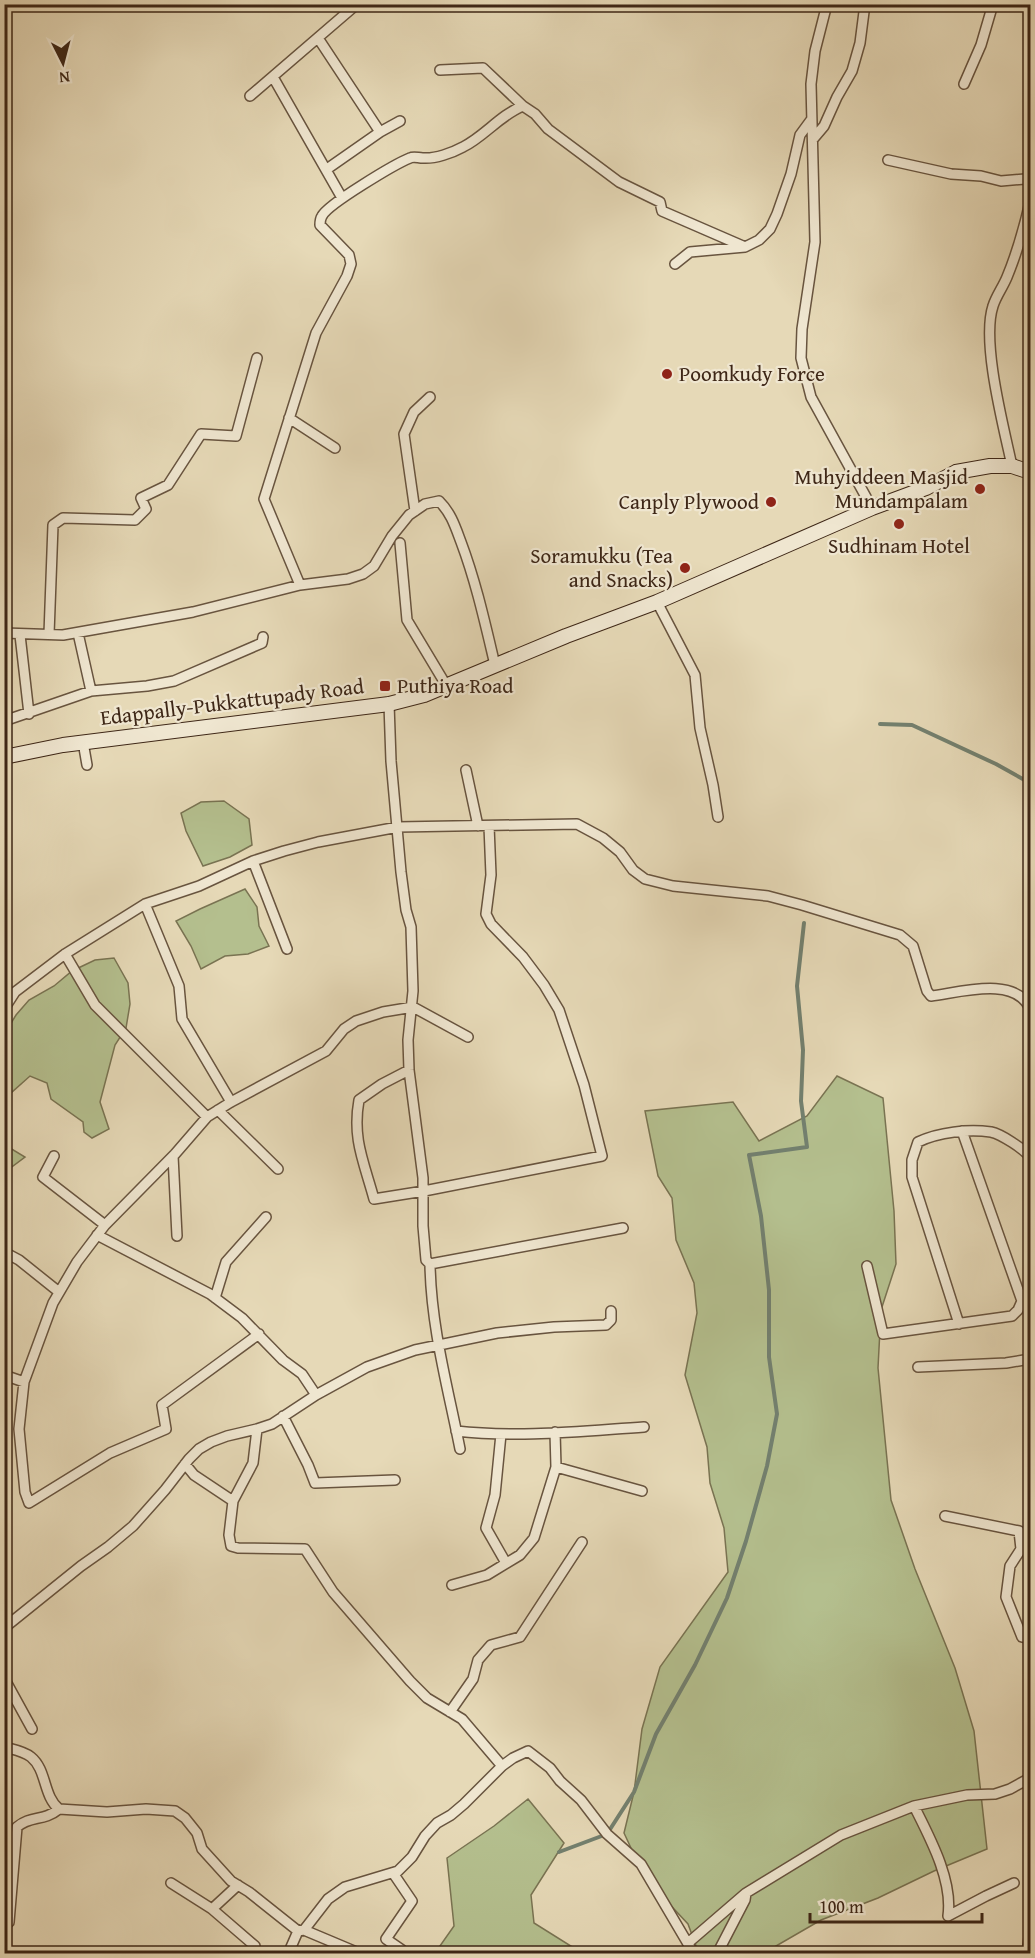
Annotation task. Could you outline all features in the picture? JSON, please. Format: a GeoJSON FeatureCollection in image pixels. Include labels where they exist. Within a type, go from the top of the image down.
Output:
{"type":"FeatureCollection","features":[{"type":"Feature","properties":{"kind":"main road","name":"Edappally-Pukkattupady Road"},"geometry":{"type":"LineString","coordinates":[[4,757],[83,742],[389,704],[424,695],[657,602],[872,508],[926,488],[956,472],[990,466],[1012,466],[1030,472]]}},
{"type":"Feature","properties":{"kind":"street"},"geometry":{"type":"LineString","coordinates":[[250,96],[357,4]]}},
{"type":"Feature","properties":{"kind":"street"},"geometry":{"type":"LineString","coordinates":[[826,4],[811,84],[815,242],[802,328],[801,358],[811,397],[872,508]]}},
{"type":"Feature","properties":{"kind":"street"},"geometry":{"type":"LineString","coordinates":[[813,139],[824,126],[852,71],[860,43],[865,4]]}},
{"type":"Feature","properties":{"kind":"street"},"geometry":{"type":"LineString","coordinates":[[964,84],[981,45],[993,4]]}},
{"type":"Feature","properties":{"kind":"street"},"geometry":{"type":"LineString","coordinates":[[318,38],[380,132]]}},
{"type":"Feature","properties":{"kind":"street"},"geometry":{"type":"LineString","coordinates":[[440,70],[483,68],[523,106],[535,114],[548,129],[578,149],[619,182],[660,202],[662,211],[745,248]]}},
{"type":"Feature","properties":{"kind":"street"},"geometry":{"type":"LineString","coordinates":[[273,76],[342,198]]}},
{"type":"Feature","properties":{"kind":"street"},"geometry":{"type":"LineString","coordinates":[[300,585],[264,499],[316,333],[347,276],[351,264],[349,255],[320,225],[322,215],[342,198],[379,174],[412,157],[435,157],[462,148],[510,111],[523,106]]}},
{"type":"Feature","properties":{"kind":"street"},"geometry":{"type":"LineString","coordinates":[[675,264],[690,252],[745,248],[759,240],[770,229],[791,174],[801,135],[811,120]]}},
{"type":"Feature","properties":{"kind":"street"},"geometry":{"type":"LineString","coordinates":[[327,169],[400,121]]}},
{"type":"Feature","properties":{"kind":"street"},"geometry":{"type":"LineString","coordinates":[[888,160],[951,174],[981,176],[1001,181],[1025,179],[1030,184]]}},
{"type":"Feature","properties":{"kind":"street"},"geometry":{"type":"LineString","coordinates":[[1012,466],[997,391],[989,328],[993,306],[1006,279],[1024,229],[1030,202]]}},
{"type":"Feature","properties":{"kind":"street"},"geometry":{"type":"LineString","coordinates":[[49,634],[53,525],[63,518],[135,520],[146,509],[141,498],[168,485],[201,434],[236,436],[257,358]]}},
{"type":"Feature","properties":{"kind":"street"},"geometry":{"type":"LineString","coordinates":[[415,511],[404,434],[414,412],[430,397]]}},
{"type":"Feature","properties":{"kind":"street"},"geometry":{"type":"LineString","coordinates":[[289,418],[335,448]]}},
{"type":"Feature","properties":{"kind":"street"},"geometry":{"type":"LineString","coordinates":[[4,633],[63,635],[78,633],[194,612],[300,585],[348,579],[363,574],[374,566],[392,536],[409,515],[425,504],[439,501],[448,510],[473,572],[495,665]]}},
{"type":"Feature","properties":{"kind":"street"},"geometry":{"type":"LineString","coordinates":[[400,543],[407,620],[446,685]]}},
{"type":"Feature","properties":{"kind":"street"},"geometry":{"type":"LineString","coordinates":[[657,602],[695,675],[700,728],[713,785],[717,817]]}},
{"type":"Feature","properties":{"kind":"street"},"geometry":{"type":"LineString","coordinates":[[78,633],[91,692]]}},
{"type":"Feature","properties":{"kind":"street"},"geometry":{"type":"LineString","coordinates":[[21,635],[28,714]]}},
{"type":"Feature","properties":{"kind":"street"},"geometry":{"type":"LineString","coordinates":[[4,721],[91,692],[174,681],[261,644],[263,637]]}},
{"type":"Feature","properties":{"kind":"street"},"geometry":{"type":"LineString","coordinates":[[389,704],[401,872],[406,910],[411,927],[413,1007],[408,1040],[409,1070],[424,1191],[423,1226],[426,1260],[430,1264],[431,1291],[439,1345],[460,1449]]}},
{"type":"Feature","properties":{"kind":"street"},"geometry":{"type":"LineString","coordinates":[[83,742],[87,765]]}},
{"type":"Feature","properties":{"kind":"street"},"geometry":{"type":"LineString","coordinates":[[466,770],[478,826]]}},
{"type":"Feature","properties":{"kind":"street"},"geometry":{"type":"LineString","coordinates":[[6,1001],[65,954],[145,904],[199,886],[253,861],[318,842],[398,827],[577,824],[603,838],[620,852],[633,870],[645,879],[673,886],[768,897],[858,921],[900,935],[913,946],[927,991],[931,996],[995,988],[1010,991],[1022,998],[1030,1008]]}},
{"type":"Feature","properties":{"kind":"street"},"geometry":{"type":"LineString","coordinates":[[409,1070],[382,1084],[359,1100],[355,1120],[359,1150],[374,1199],[602,1156],[584,1085],[559,1010],[530,967],[491,924],[486,914],[490,875],[489,826]]}},
{"type":"Feature","properties":{"kind":"street"},"geometry":{"type":"LineString","coordinates":[[253,861],[287,949]]}},
{"type":"Feature","properties":{"kind":"street"},"geometry":{"type":"LineString","coordinates":[[145,904],[179,986],[182,1019],[231,1102]]}},
{"type":"Feature","properties":{"kind":"street"},"geometry":{"type":"LineString","coordinates":[[65,954],[95,1005],[207,1118]]}},
{"type":"Feature","properties":{"kind":"street"},"geometry":{"type":"LineString","coordinates":[[258,1334],[162,1405],[166,1429],[110,1453],[29,1503],[25,1492],[19,1429],[24,1382],[59,1292],[77,1262],[105,1225],[207,1118],[231,1102],[326,1051],[344,1029],[356,1021],[383,1012],[413,1007],[468,1037]]}},
{"type":"Feature","properties":{"kind":"street"},"geometry":{"type":"LineString","coordinates":[[218,1110],[278,1169]]}},
{"type":"Feature","properties":{"kind":"street"},"geometry":{"type":"LineString","coordinates":[[959,1324],[912,1177],[912,1160],[918,1142],[931,1136],[962,1131],[993,1132],[1026,1151],[1030,1156]]}},
{"type":"Feature","properties":{"kind":"street"},"geometry":{"type":"LineString","coordinates":[[867,1266],[883,1334],[1012,1316],[1018,1310],[1022,1301],[962,1131]]}},
{"type":"Feature","properties":{"kind":"street"},"geometry":{"type":"LineString","coordinates":[[54,1156],[44,1177],[105,1225]]}},
{"type":"Feature","properties":{"kind":"street"},"geometry":{"type":"LineString","coordinates":[[173,1156],[177,1236]]}},
{"type":"Feature","properties":{"kind":"street"},"geometry":{"type":"LineString","coordinates":[[215,1298],[226,1262],[266,1217]]}},
{"type":"Feature","properties":{"kind":"street"},"geometry":{"type":"LineString","coordinates":[[430,1264],[622,1228]]}},
{"type":"Feature","properties":{"kind":"street"},"geometry":{"type":"LineString","coordinates":[[97,1235],[215,1298],[242,1318],[283,1360],[302,1374],[316,1395]]}},
{"type":"Feature","properties":{"kind":"street"},"geometry":{"type":"LineString","coordinates":[[4,1252],[19,1260],[59,1292]]}},
{"type":"Feature","properties":{"kind":"street"},"geometry":{"type":"LineString","coordinates":[[4,1628],[133,1526],[199,1449],[212,1442],[272,1424],[316,1395],[367,1367],[405,1353],[497,1333],[554,1327],[606,1325],[611,1320],[611,1311]]}},
{"type":"Feature","properties":{"kind":"street"},"geometry":{"type":"LineString","coordinates":[[918,1367],[1006,1364],[1030,1359]]}},
{"type":"Feature","properties":{"kind":"street"},"geometry":{"type":"LineString","coordinates":[[4,1375],[24,1382]]}},
{"type":"Feature","properties":{"kind":"street"},"geometry":{"type":"LineString","coordinates":[[283,1416],[315,1483],[394,1480]]}},
{"type":"Feature","properties":{"kind":"street"},"geometry":{"type":"LineString","coordinates":[[456,1431],[501,1434],[644,1427]]}},
{"type":"Feature","properties":{"kind":"street"},"geometry":{"type":"LineString","coordinates":[[257,1429],[253,1463],[233,1501],[229,1535],[231,1546],[305,1550],[333,1592],[410,1681],[427,1698],[462,1719],[502,1766]]}},
{"type":"Feature","properties":{"kind":"street"},"geometry":{"type":"LineString","coordinates":[[452,1585],[487,1575],[520,1555],[534,1538],[556,1467],[555,1432]]}},
{"type":"Feature","properties":{"kind":"street"},"geometry":{"type":"LineString","coordinates":[[501,1434],[495,1495],[486,1528],[506,1563]]}},
{"type":"Feature","properties":{"kind":"street"},"geometry":{"type":"LineString","coordinates":[[185,1464],[194,1474],[233,1501]]}},
{"type":"Feature","properties":{"kind":"street"},"geometry":{"type":"LineString","coordinates":[[556,1467],[642,1491]]}},
{"type":"Feature","properties":{"kind":"street"},"geometry":{"type":"LineString","coordinates":[[945,1516],[1019,1531],[1021,1550],[1010,1566],[1006,1597],[1022,1637],[1030,1639]]}},
{"type":"Feature","properties":{"kind":"street"},"geometry":{"type":"LineString","coordinates":[[450,1712],[473,1679],[478,1660],[490,1645],[520,1637],[582,1542]]}},
{"type":"Feature","properties":{"kind":"street"},"geometry":{"type":"LineString","coordinates":[[4,1678],[32,1729]]}},
{"type":"Feature","properties":{"kind":"street"},"geometry":{"type":"LineString","coordinates":[[4,1750],[8,1748],[30,1756],[37,1763],[49,1796],[59,1809]]}},
{"type":"Feature","properties":{"kind":"street"},"geometry":{"type":"LineString","coordinates":[[288,1953],[301,1930],[328,1899],[345,1887],[398,1871],[412,1857],[425,1836],[437,1823],[464,1804],[502,1766],[528,1750],[550,1768],[560,1781],[581,1800],[607,1834],[641,1864],[694,1953]]}},
{"type":"Feature","properties":{"kind":"street"},"geometry":{"type":"LineString","coordinates":[[688,1953],[688,1943],[746,1893],[841,1835],[914,1806],[968,1794],[995,1794],[1010,1790],[1030,1778]]}},
{"type":"Feature","properties":{"kind":"street"},"geometry":{"type":"LineString","coordinates":[[914,1806],[935,1848],[950,1900],[948,1916],[1014,1883]]}},
{"type":"Feature","properties":{"kind":"street"},"geometry":{"type":"LineString","coordinates":[[4,1923],[9,1922],[16,1827],[24,1821],[50,1816],[59,1809],[107,1812],[146,1809],[175,1811],[185,1818],[196,1833],[202,1849],[216,1866],[238,1885],[301,1930],[361,1953]]}},
{"type":"Feature","properties":{"kind":"street"},"geometry":{"type":"LineString","coordinates":[[393,1873],[412,1901],[386,1939],[402,1950]]}},
{"type":"Feature","properties":{"kind":"street"},"geometry":{"type":"LineString","coordinates":[[171,1883],[212,1909],[255,1946]]}},
{"type":"Feature","properties":{"kind":"street"},"geometry":{"type":"LineString","coordinates":[[1030,1883],[1030,1905]]}},
{"type":"Feature","properties":{"kind":"street"},"geometry":{"type":"LineString","coordinates":[[212,1909],[238,1885]]}},
{"type":"Feature","properties":{"kind":"street"},"geometry":{"type":"LineString","coordinates":[[717,1953],[746,1900],[746,1893]]}},
{"type":"Feature","properties":{"kind":"street"},"geometry":{"type":"LineString","coordinates":[[1027,1953],[1030,1930]]}},
{"type":"Feature","properties":{"kind":"green space"},"geometry":{"type":"Polygon","coordinates":[[[224,801],[249,819],[252,845],[230,857],[203,866],[186,831],[181,813],[201,802],[224,801]]]}},
{"type":"Feature","properties":{"kind":"green space"},"geometry":{"type":"Polygon","coordinates":[[[245,889],[257,907],[259,926],[269,946],[248,954],[225,956],[201,969],[176,921],[245,889]]]}},
{"type":"Feature","properties":{"kind":"green space"},"geometry":{"type":"Polygon","coordinates":[[[114,958],[128,983],[130,1004],[126,1028],[115,1045],[100,1102],[109,1129],[92,1138],[84,1132],[83,1122],[51,1099],[47,1083],[30,1076],[12,1092],[5,1089],[5,1033],[29,1000],[54,986],[72,971],[95,960],[114,958]]]}},
{"type":"Feature","properties":{"kind":"green space"},"geometry":{"type":"Polygon","coordinates":[[[837,1076],[883,1098],[894,1211],[896,1264],[881,1310],[878,1368],[891,1500],[915,1569],[955,1668],[974,1731],[987,1849],[878,1898],[821,1920],[764,1953],[699,1954],[688,1924],[645,1878],[624,1833],[634,1792],[642,1729],[660,1667],[728,1572],[724,1528],[710,1483],[707,1447],[685,1375],[697,1313],[694,1283],[676,1240],[672,1198],[658,1176],[645,1111],[733,1102],[759,1141],[807,1116],[837,1076]]]}},
{"type":"Feature","properties":{"kind":"green space"},"geometry":{"type":"Polygon","coordinates":[[[5,1145],[25,1157],[5,1172],[5,1145]]]}},
{"type":"Feature","properties":{"kind":"green space"},"geometry":{"type":"Polygon","coordinates":[[[528,1799],[564,1843],[531,1895],[534,1923],[582,1953],[435,1953],[454,1926],[447,1858],[494,1826],[528,1799]]]}},
{"type":"Feature","properties":{"kind":"waterway"},"geometry":{"type":"LineString","coordinates":[[880,724],[912,725],[996,764],[1030,783]]}},
{"type":"Feature","properties":{"kind":"waterway"},"geometry":{"type":"LineString","coordinates":[[559,1852],[607,1834],[634,1792],[656,1734],[695,1665],[727,1598],[767,1466],[777,1414],[769,1357],[769,1290],[761,1216],[749,1155],[807,1147],[801,1101],[803,1050],[797,986],[804,923]]}},
{"type":"Feature","properties":{"kind":"place","name":"Poomkudy Force"},"geometry":{"type":"Point","coordinates":[667,374]}},
{"type":"Feature","properties":{"kind":"place","name":"Muhyiddeen Masjid Mundampalam"},"geometry":{"type":"Point","coordinates":[980,489]}},
{"type":"Feature","properties":{"kind":"place","name":"Canply Plywood"},"geometry":{"type":"Point","coordinates":[771,502]}},
{"type":"Feature","properties":{"kind":"place","name":"Sudhinam Hotel"},"geometry":{"type":"Point","coordinates":[899,524]}},
{"type":"Feature","properties":{"kind":"place","name":"Soramukku (Tea and Snacks)"},"geometry":{"type":"Point","coordinates":[685,568]}},
{"type":"Feature","properties":{"kind":"place","name":"Puthiya Road"},"geometry":{"type":"Point","coordinates":[385,686]}}]}
